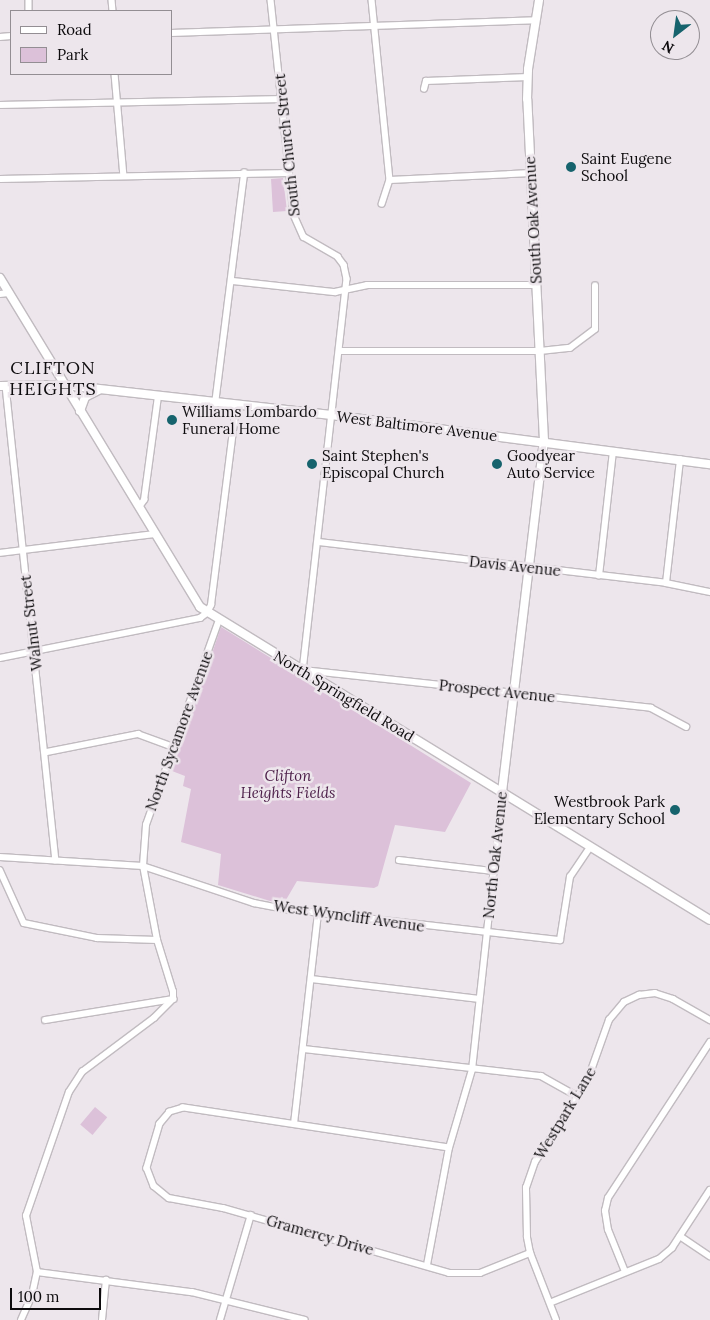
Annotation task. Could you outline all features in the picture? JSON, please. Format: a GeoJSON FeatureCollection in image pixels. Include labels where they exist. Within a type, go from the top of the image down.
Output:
{"type":"FeatureCollection","features":[{"type":"Feature","properties":{"kind":"main road","name":"South Oak Avenue"},"geometry":{"type":"LineString","coordinates":[[539,0],[528,77],[544,441]]}},
{"type":"Feature","properties":{"kind":"main road","name":"North Springfield Road"},"geometry":{"type":"LineString","coordinates":[[0,278],[4,293],[64,385],[191,595],[207,613],[710,920]]}},
{"type":"Feature","properties":{"kind":"main road","name":"West Baltimore Avenue"},"geometry":{"type":"LineString","coordinates":[[3,386],[64,385],[102,389],[216,404],[331,415],[544,441],[612,452],[710,464]]}},
{"type":"Feature","properties":{"kind":"main road"},"geometry":{"type":"LineString","coordinates":[[80,411],[88,394],[102,389]]}},
{"type":"Feature","properties":{"kind":"main road","name":"North Oak Avenue"},"geometry":{"type":"LineString","coordinates":[[502,792],[544,441]]}},
{"type":"Feature","properties":{"kind":"street","name":"South Church Street"},"geometry":{"type":"LineString","coordinates":[[271,0],[294,215],[299,231],[309,242],[341,261],[346,269],[347,289],[303,670]]}},
{"type":"Feature","properties":{"kind":"street"},"geometry":{"type":"LineString","coordinates":[[372,0],[390,180],[382,204]]}},
{"type":"Feature","properties":{"kind":"street"},"geometry":{"type":"LineString","coordinates":[[172,33],[374,24],[536,20]]}},
{"type":"Feature","properties":{"kind":"street"},"geometry":{"type":"LineString","coordinates":[[115,75],[124,176]]}},
{"type":"Feature","properties":{"kind":"street"},"geometry":{"type":"LineString","coordinates":[[424,89],[426,82],[528,77]]}},
{"type":"Feature","properties":{"kind":"street"},"geometry":{"type":"LineString","coordinates":[[0,105],[281,99]]}},
{"type":"Feature","properties":{"kind":"street"},"geometry":{"type":"LineString","coordinates":[[0,179],[289,173]]}},
{"type":"Feature","properties":{"kind":"street"},"geometry":{"type":"LineString","coordinates":[[390,180],[531,173]]}},
{"type":"Feature","properties":{"kind":"street"},"geometry":{"type":"LineString","coordinates":[[216,404],[233,280],[244,174]]}},
{"type":"Feature","properties":{"kind":"street"},"geometry":{"type":"LineString","coordinates":[[233,280],[335,292],[367,285],[537,285]]}},
{"type":"Feature","properties":{"kind":"street"},"geometry":{"type":"LineString","coordinates":[[341,351],[540,350],[570,348],[595,329],[595,286]]}},
{"type":"Feature","properties":{"kind":"street","name":"Walnut Street"},"geometry":{"type":"LineString","coordinates":[[3,386],[33,650],[47,752],[56,860]]}},
{"type":"Feature","properties":{"kind":"street"},"geometry":{"type":"LineString","coordinates":[[139,507],[144,500],[158,396]]}},
{"type":"Feature","properties":{"kind":"street"},"geometry":{"type":"LineString","coordinates":[[0,658],[200,618],[207,613],[211,605],[236,406]]}},
{"type":"Feature","properties":{"kind":"street"},"geometry":{"type":"LineString","coordinates":[[599,576],[612,452]]}},
{"type":"Feature","properties":{"kind":"street"},"geometry":{"type":"LineString","coordinates":[[666,583],[680,460]]}},
{"type":"Feature","properties":{"kind":"street"},"geometry":{"type":"LineString","coordinates":[[0,554],[154,534]]}},
{"type":"Feature","properties":{"kind":"street","name":"Davis Avenue"},"geometry":{"type":"LineString","coordinates":[[318,542],[666,583],[710,592]]}},
{"type":"Feature","properties":{"kind":"street","name":"North Sycamore Avenue"},"geometry":{"type":"LineString","coordinates":[[173,999],[174,992],[157,940],[143,866],[151,806],[219,620]]}},
{"type":"Feature","properties":{"kind":"street","name":"Prospect Avenue"},"geometry":{"type":"LineString","coordinates":[[303,670],[651,708],[686,727]]}},
{"type":"Feature","properties":{"kind":"street"},"geometry":{"type":"LineString","coordinates":[[47,752],[138,734],[173,746]]}},
{"type":"Feature","properties":{"kind":"street","name":"North Oak Avenue"},"geometry":{"type":"LineString","coordinates":[[427,1265],[449,1148],[472,1070],[502,792]]}},
{"type":"Feature","properties":{"kind":"street","name":"West Wyncliff Avenue"},"geometry":{"type":"LineString","coordinates":[[0,857],[143,866],[254,903],[318,913],[560,940],[570,877],[590,847]]}},
{"type":"Feature","properties":{"kind":"street"},"geometry":{"type":"LineString","coordinates":[[399,860],[493,871]]}},
{"type":"Feature","properties":{"kind":"street"},"geometry":{"type":"LineString","coordinates":[[0,870],[24,923],[97,938],[157,940]]}},
{"type":"Feature","properties":{"kind":"street"},"geometry":{"type":"LineString","coordinates":[[294,1124],[318,913]]}},
{"type":"Feature","properties":{"kind":"street"},"geometry":{"type":"LineString","coordinates":[[312,979],[479,999]]}},
{"type":"Feature","properties":{"kind":"street","name":"Westpark Lane"},"geometry":{"type":"LineString","coordinates":[[556,1320],[552,1302],[530,1253],[524,1218],[526,1188],[540,1155],[591,1074],[609,1020],[618,1006],[631,997],[646,993],[664,995],[710,1020]]}},
{"type":"Feature","properties":{"kind":"street"},"geometry":{"type":"LineString","coordinates":[[45,1020],[173,999]]}},
{"type":"Feature","properties":{"kind":"street"},"geometry":{"type":"LineString","coordinates":[[21,1320],[32,1295],[37,1272],[26,1216],[69,1092],[82,1072],[154,1018],[173,999]]}},
{"type":"Feature","properties":{"kind":"street"},"geometry":{"type":"LineString","coordinates":[[626,1272],[608,1230],[606,1211],[608,1198],[710,1042]]}},
{"type":"Feature","properties":{"kind":"street"},"geometry":{"type":"LineString","coordinates":[[304,1049],[472,1070],[541,1076],[577,1096]]}},
{"type":"Feature","properties":{"kind":"street","name":"Gramercy Drive"},"geometry":{"type":"LineString","coordinates":[[449,1148],[183,1108],[164,1118],[146,1161],[148,1174],[164,1196],[251,1216],[427,1265],[449,1273],[480,1273],[530,1253]]}},
{"type":"Feature","properties":{"kind":"street"},"geometry":{"type":"LineString","coordinates":[[552,1302],[659,1259],[680,1236],[710,1190]]}},
{"type":"Feature","properties":{"kind":"street"},"geometry":{"type":"LineString","coordinates":[[220,1320],[251,1216]]}},
{"type":"Feature","properties":{"kind":"street"},"geometry":{"type":"LineString","coordinates":[[680,1236],[710,1256]]}},
{"type":"Feature","properties":{"kind":"street"},"geometry":{"type":"LineString","coordinates":[[37,1272],[106,1280],[226,1299],[305,1320]]}},
{"type":"Feature","properties":{"kind":"street"},"geometry":{"type":"LineString","coordinates":[[102,1320],[106,1280]]}},
{"type":"Feature","properties":{"kind":"green space"},"geometry":{"type":"Polygon","coordinates":[[[283,178],[287,211],[273,212],[271,179],[283,178]]]}},
{"type":"Feature","properties":{"kind":"green space","name":"Clifton Heights Fields"},"geometry":{"type":"Polygon","coordinates":[[[221,627],[471,783],[445,832],[395,825],[378,886],[374,888],[297,881],[283,905],[218,885],[221,854],[181,842],[191,789],[183,786],[185,776],[172,771],[221,627]]]}},
{"type":"Feature","properties":{"kind":"green space"},"geometry":{"type":"Polygon","coordinates":[[[95,1107],[107,1117],[92,1135],[80,1125],[95,1107]]]}},
{"type":"Feature","properties":{"kind":"place","name":"Saint Eugene School"},"geometry":{"type":"Point","coordinates":[571,167]}},
{"type":"Feature","properties":{"kind":"place","name":"Williams Lombardo Funeral Home"},"geometry":{"type":"Point","coordinates":[172,420]}},
{"type":"Feature","properties":{"kind":"place","name":"Saint Stephen's Episcopal Church"},"geometry":{"type":"Point","coordinates":[312,464]}},
{"type":"Feature","properties":{"kind":"place","name":"Goodyear Auto Service"},"geometry":{"type":"Point","coordinates":[497,464]}},
{"type":"Feature","properties":{"kind":"place","name":"Westbrook Park Elementary School"},"geometry":{"type":"Point","coordinates":[675,810]}},
{"type":"Feature","properties":{"kind":"district","name":"CLIFTON HEIGHTS"},"geometry":{"type":"Point","coordinates":[53,379]}}]}
